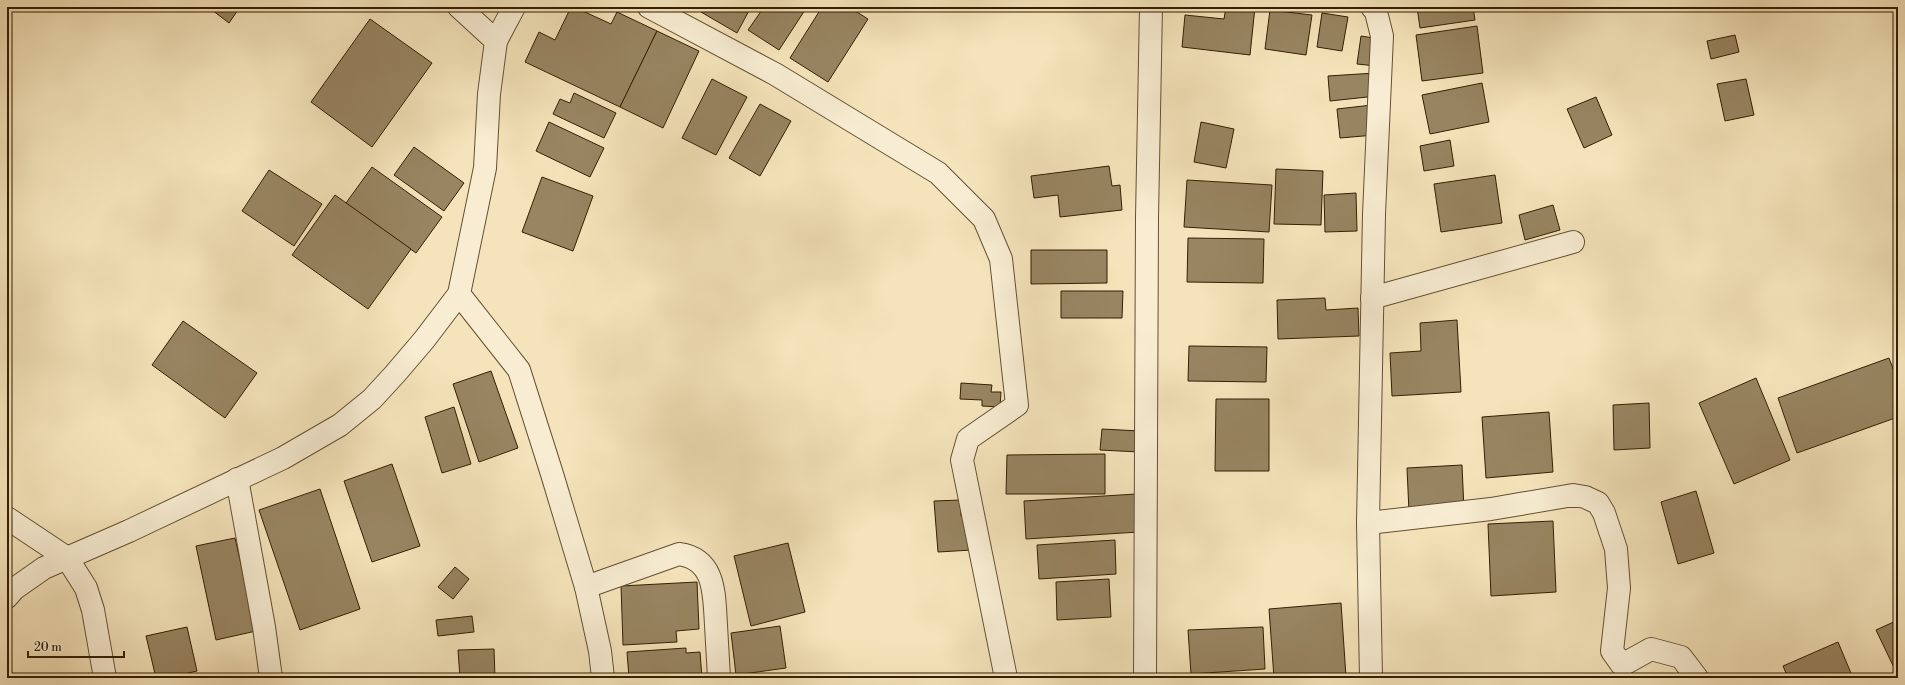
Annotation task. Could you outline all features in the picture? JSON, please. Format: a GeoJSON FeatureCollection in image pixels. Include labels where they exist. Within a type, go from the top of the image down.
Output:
{"type":"FeatureCollection","features":[{"type":"Feature","properties":{"kind":"street"},"geometry":{"type":"LineString","coordinates":[[459,7],[496,41]]}},
{"type":"Feature","properties":{"kind":"street"},"geometry":{"type":"LineString","coordinates":[[7,597],[14,589],[44,568],[129,531],[283,458],[340,425],[372,400],[424,340],[459,294],[486,168],[489,94],[496,41],[514,7]]}},
{"type":"Feature","properties":{"kind":"street"},"geometry":{"type":"LineString","coordinates":[[649,7],[775,74],[938,173],[984,219],[1001,259],[1017,404],[968,439],[962,460],[1006,678]]}},
{"type":"Feature","properties":{"kind":"street"},"geometry":{"type":"LineString","coordinates":[[1145,678],[1146,217],[1151,7]]}},
{"type":"Feature","properties":{"kind":"street"},"geometry":{"type":"LineString","coordinates":[[1372,7],[1376,12],[1382,36],[1374,214],[1368,523],[1372,678]]}},
{"type":"Feature","properties":{"kind":"street"},"geometry":{"type":"LineString","coordinates":[[1372,298],[1573,242]]}},
{"type":"Feature","properties":{"kind":"street"},"geometry":{"type":"LineString","coordinates":[[459,294],[519,370],[586,587],[600,651],[603,678]]}},
{"type":"Feature","properties":{"kind":"street"},"geometry":{"type":"LineString","coordinates":[[237,479],[264,626],[271,678]]}},
{"type":"Feature","properties":{"kind":"street"},"geometry":{"type":"LineString","coordinates":[[1368,523],[1491,509],[1573,495],[1592,500],[1598,503],[1604,513],[1616,549],[1619,588],[1612,651],[1622,665],[1651,649],[1681,656],[1697,678]]}},
{"type":"Feature","properties":{"kind":"street"},"geometry":{"type":"LineString","coordinates":[[7,518],[67,558],[86,588],[93,610],[105,678]]}},
{"type":"Feature","properties":{"kind":"street"},"geometry":{"type":"LineString","coordinates":[[586,587],[679,554],[690,555],[700,562],[708,574],[714,589],[719,678]]}},
{"type":"Feature","properties":{"kind":"building"},"geometry":{"type":"Polygon","coordinates":[[[208,7],[240,7],[229,23],[208,7]]]}},
{"type":"Feature","properties":{"kind":"building"},"geometry":{"type":"Polygon","coordinates":[[[571,7],[611,24],[617,12],[657,31],[620,107],[525,62],[539,32],[555,40],[571,7]]]}},
{"type":"Feature","properties":{"kind":"building"},"geometry":{"type":"Polygon","coordinates":[[[704,7],[751,7],[737,33],[701,12],[704,7]]]}},
{"type":"Feature","properties":{"kind":"building"},"geometry":{"type":"Polygon","coordinates":[[[764,7],[800,7],[805,10],[779,50],[748,30],[764,7]]]}},
{"type":"Feature","properties":{"kind":"building"},"geometry":{"type":"Polygon","coordinates":[[[822,7],[849,7],[868,19],[828,82],[790,58],[822,7]]]}},
{"type":"Feature","properties":{"kind":"building"},"geometry":{"type":"Polygon","coordinates":[[[1226,7],[1255,7],[1250,55],[1182,47],[1185,15],[1224,19],[1226,7]]]}},
{"type":"Feature","properties":{"kind":"building"},"geometry":{"type":"Polygon","coordinates":[[[1417,7],[1473,7],[1475,20],[1420,28],[1417,7]]]}},
{"type":"Feature","properties":{"kind":"building"},"geometry":{"type":"Polygon","coordinates":[[[1270,10],[1312,15],[1306,55],[1265,49],[1270,10]]]}},
{"type":"Feature","properties":{"kind":"building"},"geometry":{"type":"Polygon","coordinates":[[[1322,13],[1348,17],[1342,51],[1317,47],[1322,13]]]}},
{"type":"Feature","properties":{"kind":"building"},"geometry":{"type":"Polygon","coordinates":[[[370,19],[432,63],[372,147],[311,102],[370,19]]]}},
{"type":"Feature","properties":{"kind":"building"},"geometry":{"type":"Polygon","coordinates":[[[1477,26],[1483,73],[1422,81],[1416,35],[1477,26]]]}},
{"type":"Feature","properties":{"kind":"building"},"geometry":{"type":"Polygon","coordinates":[[[657,31],[699,51],[663,128],[620,107],[657,31]]]}},
{"type":"Feature","properties":{"kind":"building"},"geometry":{"type":"Polygon","coordinates":[[[1735,35],[1739,52],[1711,59],[1707,41],[1735,35]]]}},
{"type":"Feature","properties":{"kind":"building"},"geometry":{"type":"Polygon","coordinates":[[[1361,36],[1380,39],[1376,66],[1357,64],[1361,36]]]}},
{"type":"Feature","properties":{"kind":"building"},"geometry":{"type":"Polygon","coordinates":[[[1375,73],[1377,96],[1330,101],[1328,76],[1375,73]]]}},
{"type":"Feature","properties":{"kind":"building"},"geometry":{"type":"Polygon","coordinates":[[[712,79],[747,97],[716,155],[682,138],[712,79]]]}},
{"type":"Feature","properties":{"kind":"building"},"geometry":{"type":"Polygon","coordinates":[[[1746,79],[1754,115],[1725,121],[1717,84],[1746,79]]]}},
{"type":"Feature","properties":{"kind":"building"},"geometry":{"type":"Polygon","coordinates":[[[1482,83],[1489,122],[1430,134],[1422,95],[1482,83]]]}},
{"type":"Feature","properties":{"kind":"building"},"geometry":{"type":"Polygon","coordinates":[[[574,93],[616,113],[604,138],[553,114],[560,99],[570,103],[574,93]]]}},
{"type":"Feature","properties":{"kind":"building"},"geometry":{"type":"Polygon","coordinates":[[[1596,97],[1612,135],[1584,148],[1567,109],[1596,97]]]}},
{"type":"Feature","properties":{"kind":"building"},"geometry":{"type":"Polygon","coordinates":[[[760,104],[791,121],[760,176],[729,158],[760,104]]]}},
{"type":"Feature","properties":{"kind":"building"},"geometry":{"type":"Polygon","coordinates":[[[1372,105],[1375,135],[1340,138],[1337,109],[1372,105]]]}},
{"type":"Feature","properties":{"kind":"building"},"geometry":{"type":"Polygon","coordinates":[[[549,122],[604,148],[590,177],[536,151],[549,122]]]}},
{"type":"Feature","properties":{"kind":"building"},"geometry":{"type":"Polygon","coordinates":[[[1201,122],[1234,129],[1226,168],[1194,162],[1201,122]]]}},
{"type":"Feature","properties":{"kind":"building"},"geometry":{"type":"Polygon","coordinates":[[[1450,140],[1454,166],[1424,171],[1420,146],[1450,140]]]}},
{"type":"Feature","properties":{"kind":"building"},"geometry":{"type":"Polygon","coordinates":[[[414,147],[464,183],[444,211],[394,175],[414,147]]]}},
{"type":"Feature","properties":{"kind":"building"},"geometry":{"type":"Polygon","coordinates":[[[1109,166],[1112,186],[1120,185],[1122,210],[1060,217],[1058,195],[1034,198],[1031,176],[1109,166]]]}},
{"type":"Feature","properties":{"kind":"building"},"geometry":{"type":"Polygon","coordinates":[[[372,167],[442,217],[416,253],[346,203],[372,167]]]}},
{"type":"Feature","properties":{"kind":"building"},"geometry":{"type":"Polygon","coordinates":[[[1276,169],[1323,171],[1321,225],[1274,224],[1276,169]]]}},
{"type":"Feature","properties":{"kind":"building"},"geometry":{"type":"Polygon","coordinates":[[[269,170],[322,204],[294,246],[242,211],[269,170]]]}},
{"type":"Feature","properties":{"kind":"building"},"geometry":{"type":"Polygon","coordinates":[[[1495,175],[1502,223],[1441,232],[1434,184],[1495,175]]]}},
{"type":"Feature","properties":{"kind":"building"},"geometry":{"type":"Polygon","coordinates":[[[542,177],[593,196],[573,251],[522,232],[542,177]]]}},
{"type":"Feature","properties":{"kind":"building"},"geometry":{"type":"Polygon","coordinates":[[[1187,180],[1272,185],[1269,232],[1184,227],[1187,180]]]}},
{"type":"Feature","properties":{"kind":"building"},"geometry":{"type":"Polygon","coordinates":[[[1356,193],[1357,231],[1325,232],[1324,195],[1356,193]]]}},
{"type":"Feature","properties":{"kind":"building"},"geometry":{"type":"Polygon","coordinates":[[[335,195],[411,249],[368,309],[292,255],[335,195]]]}},
{"type":"Feature","properties":{"kind":"building"},"geometry":{"type":"Polygon","coordinates":[[[1553,205],[1560,230],[1525,240],[1519,215],[1553,205]]]}},
{"type":"Feature","properties":{"kind":"building"},"geometry":{"type":"Polygon","coordinates":[[[1188,238],[1264,239],[1263,283],[1187,282],[1188,238]]]}},
{"type":"Feature","properties":{"kind":"building"},"geometry":{"type":"Polygon","coordinates":[[[1031,250],[1107,250],[1107,283],[1031,284],[1031,250]]]}},
{"type":"Feature","properties":{"kind":"building"},"geometry":{"type":"Polygon","coordinates":[[[1061,291],[1123,291],[1122,318],[1061,318],[1061,291]]]}},
{"type":"Feature","properties":{"kind":"building"},"geometry":{"type":"Polygon","coordinates":[[[1325,298],[1326,310],[1358,308],[1359,336],[1278,339],[1277,300],[1325,298]]]}},
{"type":"Feature","properties":{"kind":"building"},"geometry":{"type":"Polygon","coordinates":[[[1457,320],[1461,392],[1392,396],[1390,353],[1421,351],[1420,323],[1457,320]]]}},
{"type":"Feature","properties":{"kind":"building"},"geometry":{"type":"Polygon","coordinates":[[[183,321],[257,373],[225,418],[152,365],[183,321]]]}},
{"type":"Feature","properties":{"kind":"building"},"geometry":{"type":"Polygon","coordinates":[[[1189,346],[1267,347],[1266,382],[1188,381],[1189,346]]]}},
{"type":"Feature","properties":{"kind":"building"},"geometry":{"type":"Polygon","coordinates":[[[1889,358],[1898,382],[1898,417],[1797,453],[1778,398],[1889,358]]]}},
{"type":"Feature","properties":{"kind":"building"},"geometry":{"type":"Polygon","coordinates":[[[491,371],[518,448],[479,462],[453,384],[491,371]]]}},
{"type":"Feature","properties":{"kind":"building"},"geometry":{"type":"Polygon","coordinates":[[[1756,378],[1790,460],[1734,484],[1699,403],[1756,378]]]}},
{"type":"Feature","properties":{"kind":"building"},"geometry":{"type":"Polygon","coordinates":[[[961,383],[992,385],[991,392],[1001,392],[1000,407],[982,406],[982,400],[960,399],[961,383]]]}},
{"type":"Feature","properties":{"kind":"building"},"geometry":{"type":"Polygon","coordinates":[[[1216,399],[1269,399],[1269,471],[1215,471],[1216,399]]]}},
{"type":"Feature","properties":{"kind":"building"},"geometry":{"type":"Polygon","coordinates":[[[1649,403],[1650,448],[1614,450],[1613,405],[1649,403]]]}},
{"type":"Feature","properties":{"kind":"building"},"geometry":{"type":"Polygon","coordinates":[[[454,407],[471,464],[442,473],[425,417],[454,407]]]}},
{"type":"Feature","properties":{"kind":"building"},"geometry":{"type":"Polygon","coordinates":[[[1549,412],[1553,472],[1486,478],[1482,417],[1549,412]]]}},
{"type":"Feature","properties":{"kind":"building"},"geometry":{"type":"Polygon","coordinates":[[[1102,429],[1140,431],[1139,452],[1100,450],[1102,429]]]}},
{"type":"Feature","properties":{"kind":"building"},"geometry":{"type":"Polygon","coordinates":[[[1105,454],[1105,494],[1006,494],[1007,455],[1105,454]]]}},
{"type":"Feature","properties":{"kind":"building"},"geometry":{"type":"Polygon","coordinates":[[[392,464],[420,546],[372,562],[344,481],[392,464]]]}},
{"type":"Feature","properties":{"kind":"building"},"geometry":{"type":"Polygon","coordinates":[[[1462,465],[1464,510],[1409,512],[1407,468],[1462,465]]]}},
{"type":"Feature","properties":{"kind":"building"},"geometry":{"type":"Polygon","coordinates":[[[320,489],[360,609],[300,630],[259,510],[320,489]]]}},
{"type":"Feature","properties":{"kind":"building"},"geometry":{"type":"Polygon","coordinates":[[[1696,491],[1714,553],[1678,564],[1661,502],[1696,491]]]}},
{"type":"Feature","properties":{"kind":"building"},"geometry":{"type":"Polygon","coordinates":[[[1136,494],[1139,532],[1026,539],[1024,501],[1136,494]]]}},
{"type":"Feature","properties":{"kind":"building"},"geometry":{"type":"Polygon","coordinates":[[[961,500],[961,516],[970,515],[972,550],[938,552],[934,501],[961,500]]]}},
{"type":"Feature","properties":{"kind":"building"},"geometry":{"type":"Polygon","coordinates":[[[1553,521],[1556,592],[1491,596],[1488,524],[1553,521]]]}},
{"type":"Feature","properties":{"kind":"building"},"geometry":{"type":"Polygon","coordinates":[[[235,538],[256,631],[216,640],[196,546],[235,538]]]}},
{"type":"Feature","properties":{"kind":"building"},"geometry":{"type":"Polygon","coordinates":[[[1115,540],[1116,574],[1039,579],[1037,545],[1115,540]]]}},
{"type":"Feature","properties":{"kind":"building"},"geometry":{"type":"Polygon","coordinates":[[[788,543],[805,612],[751,626],[734,556],[788,543]]]}},
{"type":"Feature","properties":{"kind":"building"},"geometry":{"type":"Polygon","coordinates":[[[455,567],[469,579],[453,599],[438,587],[455,567]]]}},
{"type":"Feature","properties":{"kind":"building"},"geometry":{"type":"Polygon","coordinates":[[[1109,579],[1111,617],[1057,620],[1056,582],[1109,579]]]}},
{"type":"Feature","properties":{"kind":"building"},"geometry":{"type":"Polygon","coordinates":[[[697,582],[699,629],[676,631],[677,642],[623,645],[621,586],[697,582]]]}},
{"type":"Feature","properties":{"kind":"building"},"geometry":{"type":"Polygon","coordinates":[[[1341,603],[1346,677],[1274,678],[1269,609],[1341,603]]]}},
{"type":"Feature","properties":{"kind":"building"},"geometry":{"type":"Polygon","coordinates":[[[472,616],[474,632],[438,636],[436,620],[472,616]]]}},
{"type":"Feature","properties":{"kind":"building"},"geometry":{"type":"Polygon","coordinates":[[[1898,620],[1898,676],[1876,630],[1898,620]]]}},
{"type":"Feature","properties":{"kind":"building"},"geometry":{"type":"Polygon","coordinates":[[[780,626],[786,668],[736,675],[731,633],[780,626]]]}},
{"type":"Feature","properties":{"kind":"building"},"geometry":{"type":"Polygon","coordinates":[[[187,627],[197,671],[167,678],[156,678],[146,636],[187,627]]]}},
{"type":"Feature","properties":{"kind":"building"},"geometry":{"type":"Polygon","coordinates":[[[1263,627],[1265,669],[1191,674],[1188,630],[1263,627]]]}},
{"type":"Feature","properties":{"kind":"building"},"geometry":{"type":"Polygon","coordinates":[[[1838,642],[1853,678],[1788,678],[1783,666],[1838,642]]]}},
{"type":"Feature","properties":{"kind":"building"},"geometry":{"type":"Polygon","coordinates":[[[686,648],[686,653],[700,652],[702,678],[629,678],[627,652],[686,648]]]}},
{"type":"Feature","properties":{"kind":"building"},"geometry":{"type":"Polygon","coordinates":[[[494,649],[495,678],[460,678],[458,650],[494,649]]]}}]}
